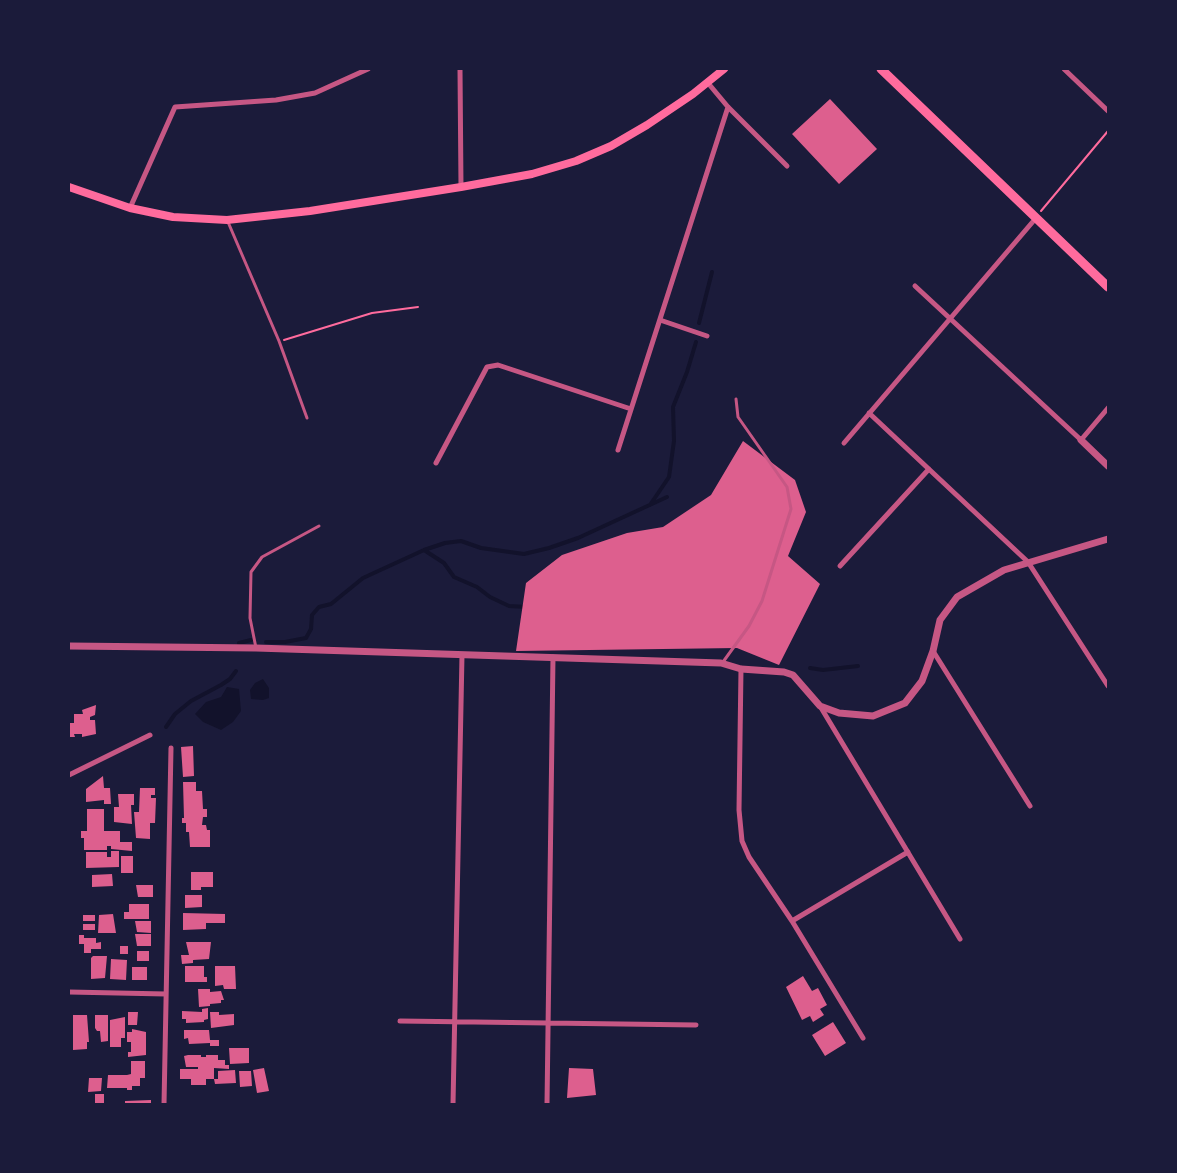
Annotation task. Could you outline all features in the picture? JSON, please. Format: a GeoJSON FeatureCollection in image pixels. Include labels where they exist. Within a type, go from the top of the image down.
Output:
{"type":"FeatureCollection","features":[{"type":"Feature","properties":{"kind":"main road"},"geometry":{"type":"LineString","coordinates":[[69,187],[130,208],[173,217],[227,220],[310,212],[461,187],[531,174],[593,153],[647,125],[708,83],[724,69]]}},
{"type":"Feature","properties":{"kind":"main road"},"geometry":{"type":"LineString","coordinates":[[882,69],[1108,287]]}},
{"type":"Feature","properties":{"kind":"street"},"geometry":{"type":"LineString","coordinates":[[130,208],[175,106],[276,100],[315,93],[368,69]]}},
{"type":"Feature","properties":{"kind":"street"},"geometry":{"type":"LineString","coordinates":[[460,69],[461,187]]}},
{"type":"Feature","properties":{"kind":"street"},"geometry":{"type":"LineString","coordinates":[[1064,69],[1108,111]]}},
{"type":"Feature","properties":{"kind":"street"},"geometry":{"type":"LineString","coordinates":[[708,83],[728,107],[787,166]]}},
{"type":"Feature","properties":{"kind":"street"},"geometry":{"type":"LineString","coordinates":[[618,450],[728,107]]}},
{"type":"Feature","properties":{"kind":"street"},"geometry":{"type":"LineString","coordinates":[[844,443],[1036,218]]}},
{"type":"Feature","properties":{"kind":"street"},"geometry":{"type":"LineString","coordinates":[[915,286],[1108,466]]}},
{"type":"Feature","properties":{"kind":"street"},"geometry":{"type":"LineString","coordinates":[[660,320],[707,336]]}},
{"type":"Feature","properties":{"kind":"street"},"geometry":{"type":"LineString","coordinates":[[436,463],[487,368],[498,365],[631,409]]}},
{"type":"Feature","properties":{"kind":"street"},"geometry":{"type":"LineString","coordinates":[[1082,440],[1108,408]]}},
{"type":"Feature","properties":{"kind":"street"},"geometry":{"type":"LineString","coordinates":[[869,414],[1028,561],[1108,686]]}},
{"type":"Feature","properties":{"kind":"street"},"geometry":{"type":"LineString","coordinates":[[840,566],[929,469]]}},
{"type":"Feature","properties":{"kind":"street"},"geometry":{"type":"LineString","coordinates":[[820,706],[839,713],[873,716],[905,703],[922,681],[933,651],[940,620],[957,597],[1004,570],[1108,538]]}},
{"type":"Feature","properties":{"kind":"street"},"geometry":{"type":"LineString","coordinates":[[69,646],[256,648],[722,663],[741,669],[784,672],[793,675],[820,706],[960,939]]}},
{"type":"Feature","properties":{"kind":"street"},"geometry":{"type":"LineString","coordinates":[[933,651],[1030,806]]}},
{"type":"Feature","properties":{"kind":"street"},"geometry":{"type":"LineString","coordinates":[[453,1104],[462,655]]}},
{"type":"Feature","properties":{"kind":"street"},"geometry":{"type":"LineString","coordinates":[[547,1104],[553,657]]}},
{"type":"Feature","properties":{"kind":"street"},"geometry":{"type":"LineString","coordinates":[[741,669],[740,810],[742,841],[749,857],[792,921],[863,1038]]}},
{"type":"Feature","properties":{"kind":"street"},"geometry":{"type":"LineString","coordinates":[[69,775],[150,735]]}},
{"type":"Feature","properties":{"kind":"street"},"geometry":{"type":"LineString","coordinates":[[164,1104],[171,748]]}},
{"type":"Feature","properties":{"kind":"street"},"geometry":{"type":"LineString","coordinates":[[792,921],[908,852]]}},
{"type":"Feature","properties":{"kind":"street"},"geometry":{"type":"LineString","coordinates":[[69,992],[166,994]]}},
{"type":"Feature","properties":{"kind":"street"},"geometry":{"type":"LineString","coordinates":[[400,1021],[696,1025]]}},
{"type":"Feature","properties":{"kind":"lane"},"geometry":{"type":"LineString","coordinates":[[227,220],[279,341],[307,418]]}},
{"type":"Feature","properties":{"kind":"lane"},"geometry":{"type":"LineString","coordinates":[[722,663],[749,626],[762,601],[791,509],[787,488],[738,417],[736,399]]}},
{"type":"Feature","properties":{"kind":"lane"},"geometry":{"type":"LineString","coordinates":[[256,648],[250,618],[251,572],[262,557],[319,526]]}},
{"type":"Feature","properties":{"kind":"path"},"geometry":{"type":"LineString","coordinates":[[1036,218],[1108,130]]}},
{"type":"Feature","properties":{"kind":"path"},"geometry":{"type":"LineString","coordinates":[[279,341],[372,312],[418,307]]}},
{"type":"Feature","properties":{"kind":"shaded area"},"geometry":{"type":"Polygon","coordinates":[[[263,679],[269,688],[269,698],[251,699],[250,690],[255,683],[263,679]]]}},
{"type":"Feature","properties":{"kind":"shaded area"},"geometry":{"type":"Polygon","coordinates":[[[227,687],[239,689],[241,711],[233,722],[221,730],[203,722],[195,714],[206,702],[221,697],[227,687]]]}},
{"type":"Feature","properties":{"kind":"building"},"geometry":{"type":"Polygon","coordinates":[[[830,99],[877,149],[839,184],[792,134],[830,99]]]}},
{"type":"Feature","properties":{"kind":"building"},"geometry":{"type":"Polygon","coordinates":[[[743,441],[795,480],[806,512],[788,556],[820,584],[779,665],[737,648],[516,651],[526,583],[562,555],[627,533],[663,527],[711,495],[743,441]]]}},
{"type":"Feature","properties":{"kind":"building"},"geometry":{"type":"Polygon","coordinates":[[[96,705],[95,715],[90,717],[90,720],[95,720],[96,734],[82,737],[82,734],[74,734],[75,737],[69,737],[69,723],[74,723],[74,714],[83,714],[82,710],[96,705]]]}},
{"type":"Feature","properties":{"kind":"building"},"geometry":{"type":"Polygon","coordinates":[[[193,746],[194,776],[183,777],[181,747],[193,746]]]}},
{"type":"Feature","properties":{"kind":"building"},"geometry":{"type":"Polygon","coordinates":[[[103,776],[104,788],[110,788],[111,804],[104,804],[104,800],[86,802],[86,789],[103,776]]]}},
{"type":"Feature","properties":{"kind":"building"},"geometry":{"type":"Polygon","coordinates":[[[183,782],[196,782],[196,791],[202,791],[203,809],[207,809],[207,817],[203,817],[202,825],[206,825],[207,830],[210,830],[210,847],[190,847],[186,823],[182,823],[182,818],[184,818],[183,782]]]}},
{"type":"Feature","properties":{"kind":"building"},"geometry":{"type":"Polygon","coordinates":[[[140,788],[155,788],[155,795],[151,795],[151,798],[156,798],[155,823],[150,823],[150,839],[136,838],[134,812],[139,812],[140,788]]]}},
{"type":"Feature","properties":{"kind":"building"},"geometry":{"type":"Polygon","coordinates":[[[118,794],[134,794],[134,805],[131,805],[132,824],[114,822],[114,807],[119,807],[118,794]]]}},
{"type":"Feature","properties":{"kind":"building"},"geometry":{"type":"Polygon","coordinates":[[[87,809],[104,809],[104,831],[120,831],[120,842],[132,842],[132,851],[111,849],[111,846],[107,846],[107,850],[84,850],[84,838],[81,838],[81,831],[87,831],[87,809]]]}},
{"type":"Feature","properties":{"kind":"building"},"geometry":{"type":"Polygon","coordinates":[[[111,851],[119,851],[119,867],[86,868],[86,852],[107,852],[107,857],[111,857],[111,851]]]}},
{"type":"Feature","properties":{"kind":"building"},"geometry":{"type":"Polygon","coordinates":[[[121,856],[133,856],[133,873],[121,873],[121,856]]]}},
{"type":"Feature","properties":{"kind":"building"},"geometry":{"type":"Polygon","coordinates":[[[191,872],[213,872],[213,887],[191,890],[191,872]]]}},
{"type":"Feature","properties":{"kind":"building"},"geometry":{"type":"Polygon","coordinates":[[[112,874],[113,886],[92,887],[92,875],[112,874]]]}},
{"type":"Feature","properties":{"kind":"building"},"geometry":{"type":"Polygon","coordinates":[[[136,885],[153,885],[153,897],[138,897],[136,885]]]}},
{"type":"Feature","properties":{"kind":"building"},"geometry":{"type":"Polygon","coordinates":[[[185,895],[202,895],[202,907],[185,908],[185,895]]]}},
{"type":"Feature","properties":{"kind":"building"},"geometry":{"type":"Polygon","coordinates":[[[129,904],[149,904],[149,919],[124,919],[124,912],[129,912],[129,904]]]}},
{"type":"Feature","properties":{"kind":"building"},"geometry":{"type":"Polygon","coordinates":[[[183,913],[225,914],[225,923],[206,923],[206,929],[183,930],[183,913]]]}},
{"type":"Feature","properties":{"kind":"building"},"geometry":{"type":"Polygon","coordinates":[[[113,914],[116,933],[98,933],[99,915],[113,914]]]}},
{"type":"Feature","properties":{"kind":"building"},"geometry":{"type":"Polygon","coordinates":[[[83,915],[95,915],[95,921],[83,921],[83,915]]]}},
{"type":"Feature","properties":{"kind":"building"},"geometry":{"type":"Polygon","coordinates":[[[135,921],[151,921],[151,933],[137,932],[135,921]]]}},
{"type":"Feature","properties":{"kind":"building"},"geometry":{"type":"Polygon","coordinates":[[[83,924],[95,924],[95,930],[83,930],[83,924]]]}},
{"type":"Feature","properties":{"kind":"building"},"geometry":{"type":"Polygon","coordinates":[[[135,934],[151,934],[151,946],[137,946],[135,934]]]}},
{"type":"Feature","properties":{"kind":"building"},"geometry":{"type":"Polygon","coordinates":[[[79,935],[84,935],[84,938],[96,938],[96,943],[101,942],[101,949],[91,949],[91,953],[84,953],[84,944],[79,944],[79,935]]]}},
{"type":"Feature","properties":{"kind":"building"},"geometry":{"type":"Polygon","coordinates":[[[186,942],[211,942],[209,959],[193,960],[193,963],[182,964],[181,955],[189,955],[186,942]]]}},
{"type":"Feature","properties":{"kind":"building"},"geometry":{"type":"Polygon","coordinates":[[[120,946],[128,946],[128,954],[120,954],[120,946]]]}},
{"type":"Feature","properties":{"kind":"building"},"geometry":{"type":"Polygon","coordinates":[[[137,951],[149,951],[149,961],[137,961],[137,951]]]}},
{"type":"Feature","properties":{"kind":"building"},"geometry":{"type":"Polygon","coordinates":[[[107,956],[105,978],[91,979],[91,958],[107,956]]]}},
{"type":"Feature","properties":{"kind":"building"},"geometry":{"type":"Polygon","coordinates":[[[111,959],[127,960],[126,980],[110,979],[111,959]]]}},
{"type":"Feature","properties":{"kind":"building"},"geometry":{"type":"Polygon","coordinates":[[[185,966],[204,966],[204,977],[207,977],[207,982],[185,982],[185,966]]]}},
{"type":"Feature","properties":{"kind":"building"},"geometry":{"type":"Polygon","coordinates":[[[215,966],[235,966],[236,989],[224,989],[223,985],[215,986],[215,966]]]}},
{"type":"Feature","properties":{"kind":"building"},"geometry":{"type":"Polygon","coordinates":[[[132,967],[147,967],[147,980],[132,980],[132,967]]]}},
{"type":"Feature","properties":{"kind":"building"},"geometry":{"type":"Polygon","coordinates":[[[803,976],[812,991],[818,988],[827,1005],[820,1009],[824,1015],[813,1022],[810,1016],[802,1020],[786,987],[803,976]]]}},
{"type":"Feature","properties":{"kind":"building"},"geometry":{"type":"Polygon","coordinates":[[[198,989],[210,989],[210,992],[221,991],[224,1000],[221,1000],[221,1003],[199,1007],[198,989]]]}},
{"type":"Feature","properties":{"kind":"building"},"geometry":{"type":"Polygon","coordinates":[[[208,1008],[208,1019],[204,1022],[186,1023],[186,1019],[182,1019],[182,1011],[202,1012],[202,1009],[208,1008]]]}},
{"type":"Feature","properties":{"kind":"building"},"geometry":{"type":"Polygon","coordinates":[[[128,1012],[138,1012],[137,1025],[128,1025],[128,1012]]]}},
{"type":"Feature","properties":{"kind":"building"},"geometry":{"type":"Polygon","coordinates":[[[210,1012],[219,1012],[219,1015],[234,1014],[234,1025],[211,1028],[210,1012]]]}},
{"type":"Feature","properties":{"kind":"building"},"geometry":{"type":"Polygon","coordinates":[[[73,1015],[87,1015],[89,1042],[87,1042],[87,1049],[73,1050],[73,1015]]]}},
{"type":"Feature","properties":{"kind":"building"},"geometry":{"type":"Polygon","coordinates":[[[95,1015],[108,1015],[108,1041],[101,1042],[100,1031],[95,1028],[95,1015]]]}},
{"type":"Feature","properties":{"kind":"building"},"geometry":{"type":"Polygon","coordinates":[[[125,1017],[125,1038],[121,1038],[121,1047],[110,1047],[110,1020],[125,1017]]]}},
{"type":"Feature","properties":{"kind":"building"},"geometry":{"type":"Polygon","coordinates":[[[833,1022],[846,1043],[825,1056],[812,1035],[833,1022]]]}},
{"type":"Feature","properties":{"kind":"building"},"geometry":{"type":"Polygon","coordinates":[[[132,1029],[146,1032],[146,1055],[128,1057],[128,1052],[131,1052],[131,1042],[127,1042],[127,1032],[132,1032],[132,1029]]]}},
{"type":"Feature","properties":{"kind":"building"},"geometry":{"type":"Polygon","coordinates":[[[184,1030],[209,1030],[210,1040],[219,1040],[219,1046],[210,1046],[210,1043],[189,1044],[188,1038],[184,1039],[184,1030]]]}},
{"type":"Feature","properties":{"kind":"building"},"geometry":{"type":"Polygon","coordinates":[[[229,1048],[249,1048],[249,1063],[230,1064],[229,1048]]]}},
{"type":"Feature","properties":{"kind":"building"},"geometry":{"type":"Polygon","coordinates":[[[206,1055],[218,1055],[218,1060],[225,1060],[225,1065],[229,1065],[229,1069],[214,1068],[214,1079],[206,1079],[206,1085],[191,1085],[191,1079],[180,1079],[180,1069],[198,1069],[198,1067],[186,1067],[184,1056],[206,1057],[206,1055]]]}},
{"type":"Feature","properties":{"kind":"building"},"geometry":{"type":"Polygon","coordinates":[[[131,1061],[145,1061],[145,1078],[140,1078],[140,1086],[132,1086],[132,1090],[107,1088],[108,1075],[131,1074],[131,1061]]]}},
{"type":"Feature","properties":{"kind":"building"},"geometry":{"type":"Polygon","coordinates":[[[264,1068],[269,1091],[257,1093],[253,1070],[264,1068]]]}},
{"type":"Feature","properties":{"kind":"building"},"geometry":{"type":"Polygon","coordinates":[[[569,1068],[593,1069],[596,1095],[567,1098],[569,1068]]]}},
{"type":"Feature","properties":{"kind":"building"},"geometry":{"type":"Polygon","coordinates":[[[235,1070],[236,1083],[215,1084],[214,1079],[218,1079],[218,1071],[235,1070]]]}},
{"type":"Feature","properties":{"kind":"building"},"geometry":{"type":"Polygon","coordinates":[[[239,1071],[251,1071],[252,1086],[240,1087],[239,1071]]]}},
{"type":"Feature","properties":{"kind":"building"},"geometry":{"type":"Polygon","coordinates":[[[89,1078],[102,1078],[101,1091],[88,1092],[89,1078]]]}},
{"type":"Feature","properties":{"kind":"building"},"geometry":{"type":"Polygon","coordinates":[[[95,1094],[104,1094],[104,1104],[95,1104],[95,1094]]]}},
{"type":"Feature","properties":{"kind":"building"},"geometry":{"type":"Polygon","coordinates":[[[151,1100],[151,1104],[125,1104],[125,1101],[151,1100]]]}},
{"type":"Feature","properties":{"kind":"waterway"},"geometry":{"type":"LineString","coordinates":[[699,323],[712,272]]}},
{"type":"Feature","properties":{"kind":"waterway"},"geometry":{"type":"LineString","coordinates":[[650,505],[669,477],[674,441],[673,407],[696,342]]}},
{"type":"Feature","properties":{"kind":"waterway"},"geometry":{"type":"LineString","coordinates":[[266,642],[285,642],[306,638],[311,629],[312,615],[319,607],[331,604],[363,578],[424,550],[445,543],[461,541],[481,548],[524,554],[578,538],[667,497]]}},
{"type":"Feature","properties":{"kind":"waterway"},"geometry":{"type":"LineString","coordinates":[[424,550],[444,563],[454,577],[477,587],[490,597],[509,606],[527,607]]}},
{"type":"Feature","properties":{"kind":"waterway"},"geometry":{"type":"LineString","coordinates":[[239,643],[251,640]]}},
{"type":"Feature","properties":{"kind":"waterway"},"geometry":{"type":"LineString","coordinates":[[810,668],[823,670],[858,666]]}},
{"type":"Feature","properties":{"kind":"waterway"},"geometry":{"type":"LineString","coordinates":[[166,727],[175,714],[191,701],[221,685],[236,671]]}}]}
